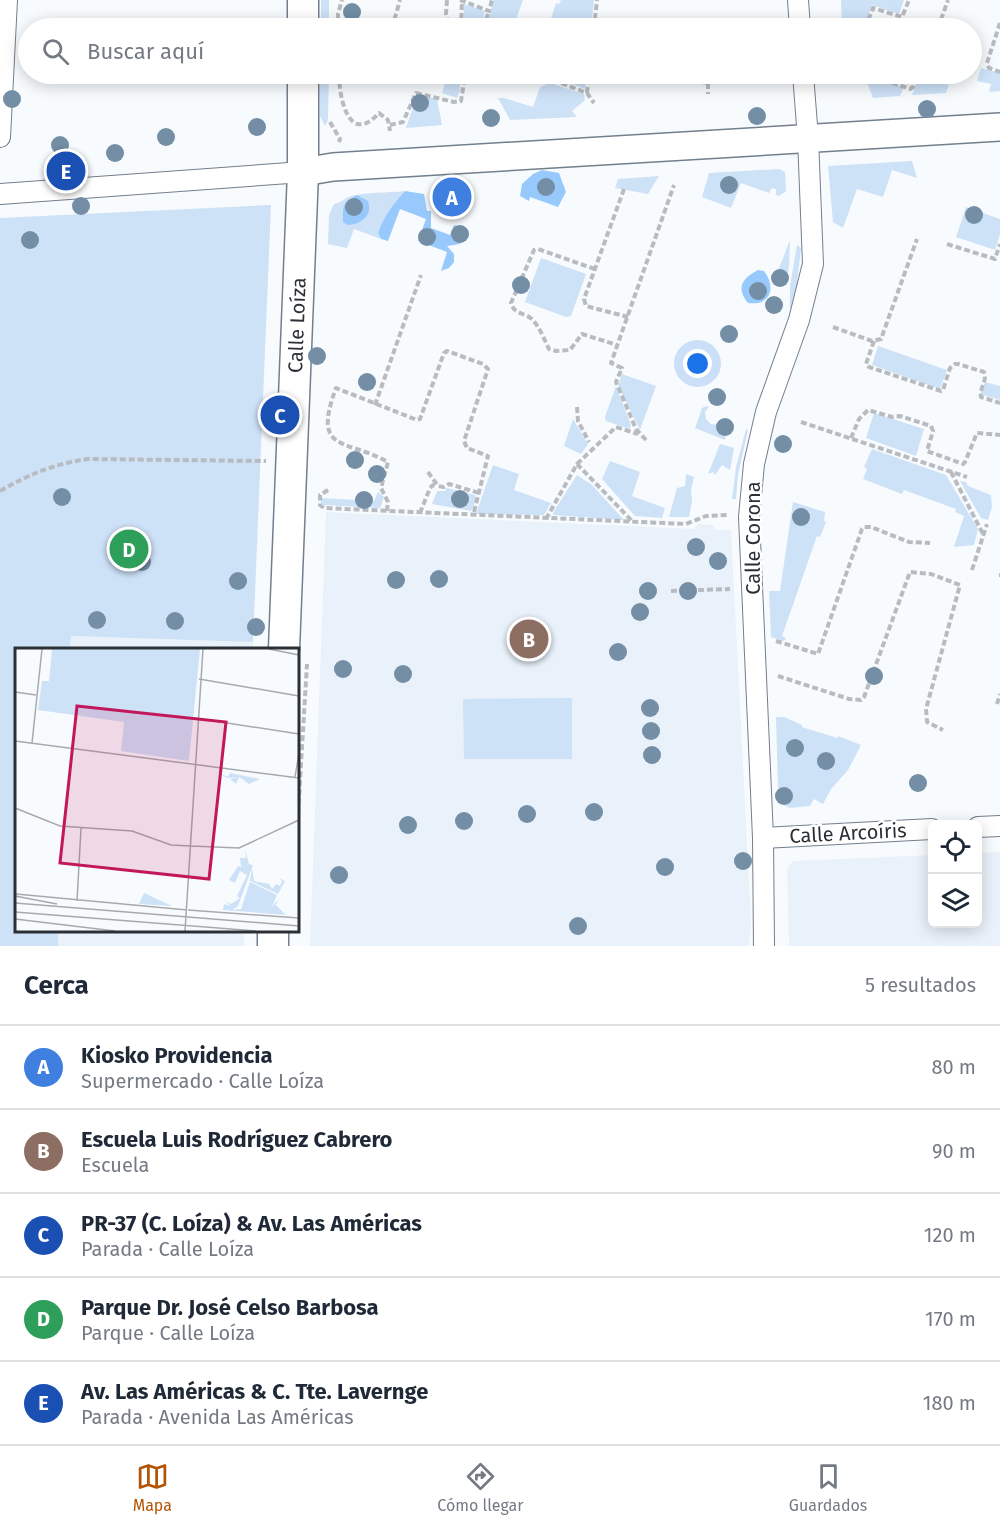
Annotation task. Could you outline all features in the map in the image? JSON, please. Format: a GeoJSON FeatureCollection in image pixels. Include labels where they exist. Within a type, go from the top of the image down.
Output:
{"type":"FeatureCollection","features":[{"type":"Feature","properties":{"kind":"main road"},"geometry":{"type":"LineString","coordinates":[[303,0],[303,18]]}},
{"type":"Feature","properties":{"kind":"main road","name":"Calle Loíza"},"geometry":{"type":"LineString","coordinates":[[284,648],[303,172],[303,84]]}},
{"type":"Feature","properties":{"kind":"street"},"geometry":{"type":"LineString","coordinates":[[0,137],[7,0]]}},
{"type":"Feature","properties":{"kind":"street"},"geometry":{"type":"LineString","coordinates":[[798,0],[799,18]]}},
{"type":"Feature","properties":{"kind":"street","name":"Calle Corona"},"geometry":{"type":"LineString","coordinates":[[764,946],[763,837],[749,517],[754,464],[766,412],[799,320],[813,264],[804,84]]}},
{"type":"Feature","properties":{"kind":"street"},"geometry":{"type":"LineString","coordinates":[[0,194],[303,172],[333,166],[1000,127]]}},
{"type":"Feature","properties":{"kind":"street"},"geometry":{"type":"LineString","coordinates":[[982,827],[1000,826]]}},
{"type":"Feature","properties":{"kind":"street","name":"Calle Arcoíris"},"geometry":{"type":"LineString","coordinates":[[763,837],[928,830]]}},
{"type":"Feature","properties":{"kind":"path"},"geometry":{"type":"LineString","coordinates":[[338,18],[342,0]]}},
{"type":"Feature","properties":{"kind":"path"},"geometry":{"type":"LineString","coordinates":[[395,18],[400,0]]}},
{"type":"Feature","properties":{"kind":"path"},"geometry":{"type":"LineString","coordinates":[[447,0],[447,18]]}},
{"type":"Feature","properties":{"kind":"path"},"geometry":{"type":"LineString","coordinates":[[461,18],[461,0],[489,10]]}},
{"type":"Feature","properties":{"kind":"path"},"geometry":{"type":"LineString","coordinates":[[486,18],[492,0]]}},
{"type":"Feature","properties":{"kind":"path"},"geometry":{"type":"LineString","coordinates":[[595,18],[597,0]]}},
{"type":"Feature","properties":{"kind":"path"},"geometry":{"type":"LineString","coordinates":[[869,18],[873,8],[902,17],[909,0]]}},
{"type":"Feature","properties":{"kind":"path"},"geometry":{"type":"LineString","coordinates":[[942,18],[948,0]]}},
{"type":"Feature","properties":{"kind":"path"},"geometry":{"type":"LineString","coordinates":[[1000,23],[987,63],[989,68],[1000,72]]}},
{"type":"Feature","properties":{"kind":"path"},"geometry":{"type":"LineString","coordinates":[[339,84],[339,92],[349,117],[356,124],[371,121],[379,113],[388,120],[390,131]]}},
{"type":"Feature","properties":{"kind":"path"},"geometry":{"type":"LineString","coordinates":[[390,125],[403,122],[416,93],[454,102],[461,101],[464,84]]}},
{"type":"Feature","properties":{"kind":"path"},"geometry":{"type":"LineString","coordinates":[[563,84],[587,93],[594,103]]}},
{"type":"Feature","properties":{"kind":"path"},"geometry":{"type":"LineString","coordinates":[[587,93],[588,84]]}},
{"type":"Feature","properties":{"kind":"path"},"geometry":{"type":"LineString","coordinates":[[708,84],[708,94]]}},
{"type":"Feature","properties":{"kind":"path"},"geometry":{"type":"LineString","coordinates":[[896,84],[910,89],[914,84]]}},
{"type":"Feature","properties":{"kind":"path"},"geometry":{"type":"LineString","coordinates":[[646,440],[640,434],[616,382],[622,368],[611,363],[674,185]]}},
{"type":"Feature","properties":{"kind":"path"},"geometry":{"type":"LineString","coordinates":[[624,189],[584,304],[628,317]]}},
{"type":"Feature","properties":{"kind":"path"},"geometry":{"type":"LineString","coordinates":[[833,327],[874,341],[881,339],[917,239]]}},
{"type":"Feature","properties":{"kind":"path"},"geometry":{"type":"LineString","coordinates":[[947,244],[995,259],[1000,244]]}},
{"type":"Feature","properties":{"kind":"path"},"geometry":{"type":"LineString","coordinates":[[595,269],[538,249],[534,250],[511,303],[512,308],[530,317],[538,326],[549,349],[553,351],[570,350],[582,334],[617,345]]}},
{"type":"Feature","properties":{"kind":"path"},"geometry":{"type":"LineString","coordinates":[[375,405],[421,275]]}},
{"type":"Feature","properties":{"kind":"path"},"geometry":{"type":"LineString","coordinates":[[874,341],[866,364],[869,367],[941,391],[950,368],[958,364],[984,372],[986,374],[981,397],[1000,403]]}},
{"type":"Feature","properties":{"kind":"path"},"geometry":{"type":"LineString","coordinates":[[387,511],[388,502],[381,488],[388,462],[339,443],[331,436],[327,425],[328,408],[336,388],[375,405],[417,420],[420,419],[444,353],[448,351],[483,364],[488,369],[464,441],[467,448],[488,456],[473,516]]}},
{"type":"Feature","properties":{"kind":"path"},"geometry":{"type":"LineString","coordinates":[[577,407],[578,421],[589,442]]}},
{"type":"Feature","properties":{"kind":"path"},"geometry":{"type":"LineString","coordinates":[[851,438],[859,418],[868,410],[892,417],[900,416],[931,426],[933,431],[927,451],[963,464],[976,433],[1000,435]]}},
{"type":"Feature","properties":{"kind":"path"},"geometry":{"type":"LineString","coordinates":[[801,422],[967,477]]}},
{"type":"Feature","properties":{"kind":"path"},"geometry":{"type":"LineString","coordinates":[[546,519],[577,464],[616,427],[640,434]]}},
{"type":"Feature","properties":{"kind":"path"},"geometry":{"type":"LineString","coordinates":[[0,491],[26,476],[60,463],[88,459],[291,462]]}},
{"type":"Feature","properties":{"kind":"path"},"geometry":{"type":"LineString","coordinates":[[577,464],[633,522]]}},
{"type":"Feature","properties":{"kind":"path"},"geometry":{"type":"LineString","coordinates":[[951,471],[984,536]]}},
{"type":"Feature","properties":{"kind":"path"},"geometry":{"type":"LineString","coordinates":[[428,472],[438,486]]}},
{"type":"Feature","properties":{"kind":"path"},"geometry":{"type":"LineString","coordinates":[[420,513],[430,488],[434,485],[444,487],[449,484],[479,493]]}},
{"type":"Feature","properties":{"kind":"path"},"geometry":{"type":"LineString","coordinates":[[328,490],[320,495],[322,507],[473,516],[686,524],[706,516],[728,515]]}},
{"type":"Feature","properties":{"kind":"path"},"geometry":{"type":"LineString","coordinates":[[972,570],[987,524]]}},
{"type":"Feature","properties":{"kind":"path"},"geometry":{"type":"LineString","coordinates":[[766,638],[818,654],[864,527],[871,527],[909,542],[930,543]]}},
{"type":"Feature","properties":{"kind":"path"},"geometry":{"type":"LineString","coordinates":[[768,673],[849,699],[861,700],[864,698],[910,572],[931,574],[960,585],[926,709],[927,722],[943,730]]}},
{"type":"Feature","properties":{"kind":"path"},"geometry":{"type":"LineString","coordinates":[[671,591],[730,589]]}},
{"type":"Feature","properties":{"kind":"path"},"geometry":{"type":"LineString","coordinates":[[997,704],[1000,694]]}},
{"type":"Feature","properties":{"kind":"shaded area"},"geometry":{"type":"Polygon","coordinates":[[[321,0],[329,0],[329,18],[321,18],[321,0]]]}},
{"type":"Feature","properties":{"kind":"shaded area"},"geometry":{"type":"Polygon","coordinates":[[[494,0],[523,0],[517,18],[489,18],[494,0]]]}},
{"type":"Feature","properties":{"kind":"shaded area"},"geometry":{"type":"Polygon","coordinates":[[[561,0],[594,0],[592,18],[551,18],[556,3],[559,4],[561,0]]]}},
{"type":"Feature","properties":{"kind":"shaded area"},"geometry":{"type":"Polygon","coordinates":[[[841,0],[904,0],[899,14],[872,5],[867,18],[842,18],[841,0]]]}},
{"type":"Feature","properties":{"kind":"shaded area"},"geometry":{"type":"Polygon","coordinates":[[[464,4],[485,11],[483,18],[463,18],[464,4]]]}},
{"type":"Feature","properties":{"kind":"shaded area"},"geometry":{"type":"Polygon","coordinates":[[[982,68],[1000,73],[1000,91],[989,92],[991,84],[982,82],[982,68]]]}},
{"type":"Feature","properties":{"kind":"shaded area"},"geometry":{"type":"Polygon","coordinates":[[[320,84],[329,84],[328,120],[325,126],[320,116],[320,84]]]}},
{"type":"Feature","properties":{"kind":"shaded area"},"geometry":{"type":"Polygon","coordinates":[[[445,84],[460,84],[457,98],[442,93],[445,84]]]}},
{"type":"Feature","properties":{"kind":"shaded area"},"geometry":{"type":"Polygon","coordinates":[[[553,84],[584,94],[585,100],[572,111],[577,117],[510,120],[498,98],[533,107],[540,87],[553,84]]]}},
{"type":"Feature","properties":{"kind":"shaded area"},"geometry":{"type":"Polygon","coordinates":[[[572,84],[586,84],[585,89],[572,84]]]}},
{"type":"Feature","properties":{"kind":"shaded area"},"geometry":{"type":"Polygon","coordinates":[[[868,84],[894,84],[904,87],[900,96],[873,98],[868,84]]]}},
{"type":"Feature","properties":{"kind":"shaded area"},"geometry":{"type":"Polygon","coordinates":[[[916,84],[949,85],[946,93],[912,95],[916,84]]]}},
{"type":"Feature","properties":{"kind":"shaded area"},"geometry":{"type":"Polygon","coordinates":[[[417,96],[437,99],[442,125],[406,128],[417,96]]]}},
{"type":"Feature","properties":{"kind":"shaded area"},"geometry":{"type":"Polygon","coordinates":[[[912,161],[917,178],[892,170],[883,197],[857,189],[843,228],[833,222],[828,166],[912,161]]]}},
{"type":"Feature","properties":{"kind":"shaded area"},"geometry":{"type":"Polygon","coordinates":[[[779,169],[785,172],[786,191],[779,196],[776,195],[776,189],[772,188],[769,193],[741,183],[731,208],[702,197],[709,173],[779,169]]]}},
{"type":"Feature","properties":{"kind":"shaded area"},"geometry":{"type":"Polygon","coordinates":[[[542,170],[559,173],[566,192],[558,207],[530,197],[529,201],[520,196],[522,184],[533,174],[542,170]]]}},
{"type":"Feature","properties":{"kind":"shaded area"},"geometry":{"type":"Polygon","coordinates":[[[659,176],[648,194],[615,188],[618,179],[659,176]]]}},
{"type":"Feature","properties":{"kind":"shaded area"},"geometry":{"type":"Polygon","coordinates":[[[405,191],[383,221],[378,233],[381,239],[354,229],[347,248],[328,244],[329,215],[334,204],[357,195],[405,191]]]}},
{"type":"Feature","properties":{"kind":"shaded area"},"geometry":{"type":"Polygon","coordinates":[[[405,191],[424,194],[427,211],[431,211],[431,228],[450,235],[454,225],[461,227],[465,233],[460,244],[447,246],[454,254],[454,262],[449,268],[441,271],[447,252],[418,241],[426,219],[400,209],[388,241],[381,239],[378,233],[383,221],[405,191]]]}},
{"type":"Feature","properties":{"kind":"shaded area"},"geometry":{"type":"Polygon","coordinates":[[[357,195],[368,201],[369,211],[361,221],[348,225],[343,222],[343,208],[357,195]]]}},
{"type":"Feature","properties":{"kind":"shaded area"},"geometry":{"type":"Polygon","coordinates":[[[271,205],[253,642],[71,636],[70,648],[15,648],[15,931],[58,931],[58,946],[0,946],[0,218],[271,205]]]}},
{"type":"Feature","properties":{"kind":"shaded area"},"geometry":{"type":"Polygon","coordinates":[[[966,207],[1000,219],[1000,234],[995,250],[956,237],[966,207]]]}},
{"type":"Feature","properties":{"kind":"shaded area"},"geometry":{"type":"Polygon","coordinates":[[[790,240],[789,266],[786,285],[772,280],[790,240]]]}},
{"type":"Feature","properties":{"kind":"shaded area"},"geometry":{"type":"Polygon","coordinates":[[[797,245],[801,248],[797,283],[790,312],[790,286],[797,245]]]}},
{"type":"Feature","properties":{"kind":"shaded area"},"geometry":{"type":"Polygon","coordinates":[[[541,258],[586,274],[571,316],[566,317],[525,302],[541,258]]]}},
{"type":"Feature","properties":{"kind":"shaded area"},"geometry":{"type":"Polygon","coordinates":[[[758,270],[764,271],[768,277],[769,294],[762,302],[748,303],[741,288],[748,276],[758,270]]]}},
{"type":"Feature","properties":{"kind":"shaded area"},"geometry":{"type":"Polygon","coordinates":[[[878,346],[947,370],[940,389],[872,365],[878,346]]]}},
{"type":"Feature","properties":{"kind":"shaded area"},"geometry":{"type":"Polygon","coordinates":[[[622,374],[656,386],[640,430],[618,386],[622,374]]]}},
{"type":"Feature","properties":{"kind":"shaded area"},"geometry":{"type":"Polygon","coordinates":[[[985,382],[1000,386],[1000,400],[980,394],[985,382]]]}},
{"type":"Feature","properties":{"kind":"shaded area"},"geometry":{"type":"Polygon","coordinates":[[[616,386],[631,425],[630,429],[606,421],[605,417],[616,386]]]}},
{"type":"Feature","properties":{"kind":"shaded area"},"geometry":{"type":"Polygon","coordinates":[[[709,407],[705,412],[706,419],[711,424],[719,425],[728,421],[732,423],[732,429],[726,435],[725,440],[695,428],[702,408],[709,407]]]}},
{"type":"Feature","properties":{"kind":"shaded area"},"geometry":{"type":"Polygon","coordinates":[[[874,413],[924,429],[916,456],[866,438],[874,413]]]}},
{"type":"Feature","properties":{"kind":"shaded area"},"geometry":{"type":"Polygon","coordinates":[[[573,419],[588,444],[581,454],[564,446],[573,419]]]}},
{"type":"Feature","properties":{"kind":"shaded area"},"geometry":{"type":"Polygon","coordinates":[[[746,429],[748,430],[738,475],[736,499],[732,499],[736,467],[746,429]]]}},
{"type":"Feature","properties":{"kind":"shaded area"},"geometry":{"type":"Polygon","coordinates":[[[720,444],[734,448],[730,470],[722,465],[715,475],[713,472],[708,474],[720,444]]]}},
{"type":"Feature","properties":{"kind":"shaded area"},"geometry":{"type":"Polygon","coordinates":[[[872,449],[946,475],[978,529],[974,545],[954,547],[964,516],[955,512],[956,509],[904,490],[902,494],[863,479],[867,469],[864,467],[872,449]]]}},
{"type":"Feature","properties":{"kind":"shaded area"},"geometry":{"type":"Polygon","coordinates":[[[610,461],[640,472],[632,496],[665,508],[662,518],[635,516],[602,479],[610,461]]]}},
{"type":"Feature","properties":{"kind":"shaded area"},"geometry":{"type":"Polygon","coordinates":[[[493,465],[519,474],[514,490],[551,503],[544,515],[476,514],[493,465]]]}},
{"type":"Feature","properties":{"kind":"shaded area"},"geometry":{"type":"Polygon","coordinates":[[[686,474],[694,477],[689,517],[669,517],[677,488],[685,486],[686,474]]]}},
{"type":"Feature","properties":{"kind":"shaded area"},"geometry":{"type":"Polygon","coordinates":[[[577,475],[592,485],[624,520],[553,515],[577,475]]]}},
{"type":"Feature","properties":{"kind":"shaded area"},"geometry":{"type":"Polygon","coordinates":[[[960,481],[991,495],[992,507],[988,520],[981,518],[960,481]]]}},
{"type":"Feature","properties":{"kind":"shaded area"},"geometry":{"type":"Polygon","coordinates":[[[447,488],[475,495],[476,500],[471,511],[432,504],[437,491],[445,491],[447,488]]]}},
{"type":"Feature","properties":{"kind":"shaded area"},"geometry":{"type":"Polygon","coordinates":[[[378,492],[384,497],[380,508],[323,505],[321,503],[321,498],[374,501],[378,492]]]}},
{"type":"Feature","properties":{"kind":"shaded area"},"geometry":{"type":"Polygon","coordinates":[[[793,502],[825,512],[824,521],[826,522],[820,537],[817,536],[782,636],[786,638],[784,641],[771,637],[769,591],[780,591],[793,502]]]}},
{"type":"Feature","properties":{"kind":"shaded area"},"geometry":{"type":"Polygon","coordinates":[[[326,512],[694,529],[698,524],[713,525],[716,530],[731,530],[751,923],[749,946],[310,946],[326,512]]]}},
{"type":"Feature","properties":{"kind":"shaded area"},"geometry":{"type":"Polygon","coordinates":[[[70,636],[253,642],[253,648],[70,648],[70,636]]]}},
{"type":"Feature","properties":{"kind":"shaded area"},"geometry":{"type":"Polygon","coordinates":[[[572,698],[572,759],[464,759],[463,699],[572,698]]]}},
{"type":"Feature","properties":{"kind":"shaded area"},"geometry":{"type":"Polygon","coordinates":[[[776,717],[784,717],[802,727],[837,738],[838,736],[861,745],[848,770],[831,789],[823,804],[814,799],[810,806],[790,808],[782,804],[778,788],[776,717]]]}},
{"type":"Feature","properties":{"kind":"shaded area"},"geometry":{"type":"Polygon","coordinates":[[[1000,852],[1000,946],[789,946],[787,868],[793,861],[928,855],[928,928],[982,928],[982,853],[1000,852]]]}},
{"type":"Feature","properties":{"kind":"shaded area"},"geometry":{"type":"Polygon","coordinates":[[[58,931],[244,931],[244,946],[58,946],[58,931]]]}},
{"type":"Feature","properties":{"kind":"place","name":"Av. Las Américas & C. Tte. Lavernge"},"geometry":{"type":"Point","coordinates":[66,171]}},
{"type":"Feature","properties":{"kind":"place","name":"Kiosko Providencia"},"geometry":{"type":"Point","coordinates":[452,197]}},
{"type":"Feature","properties":{"kind":"place","name":"PR-37 (C. Loíza) & Av. Las Américas"},"geometry":{"type":"Point","coordinates":[280,415]}},
{"type":"Feature","properties":{"kind":"place","name":"Parque Dr. José Celso Barbosa"},"geometry":{"type":"Point","coordinates":[129,549]}},
{"type":"Feature","properties":{"kind":"place","name":"Escuela Luis Rodríguez Cabrero"},"geometry":{"type":"Point","coordinates":[529,639]}}]}
